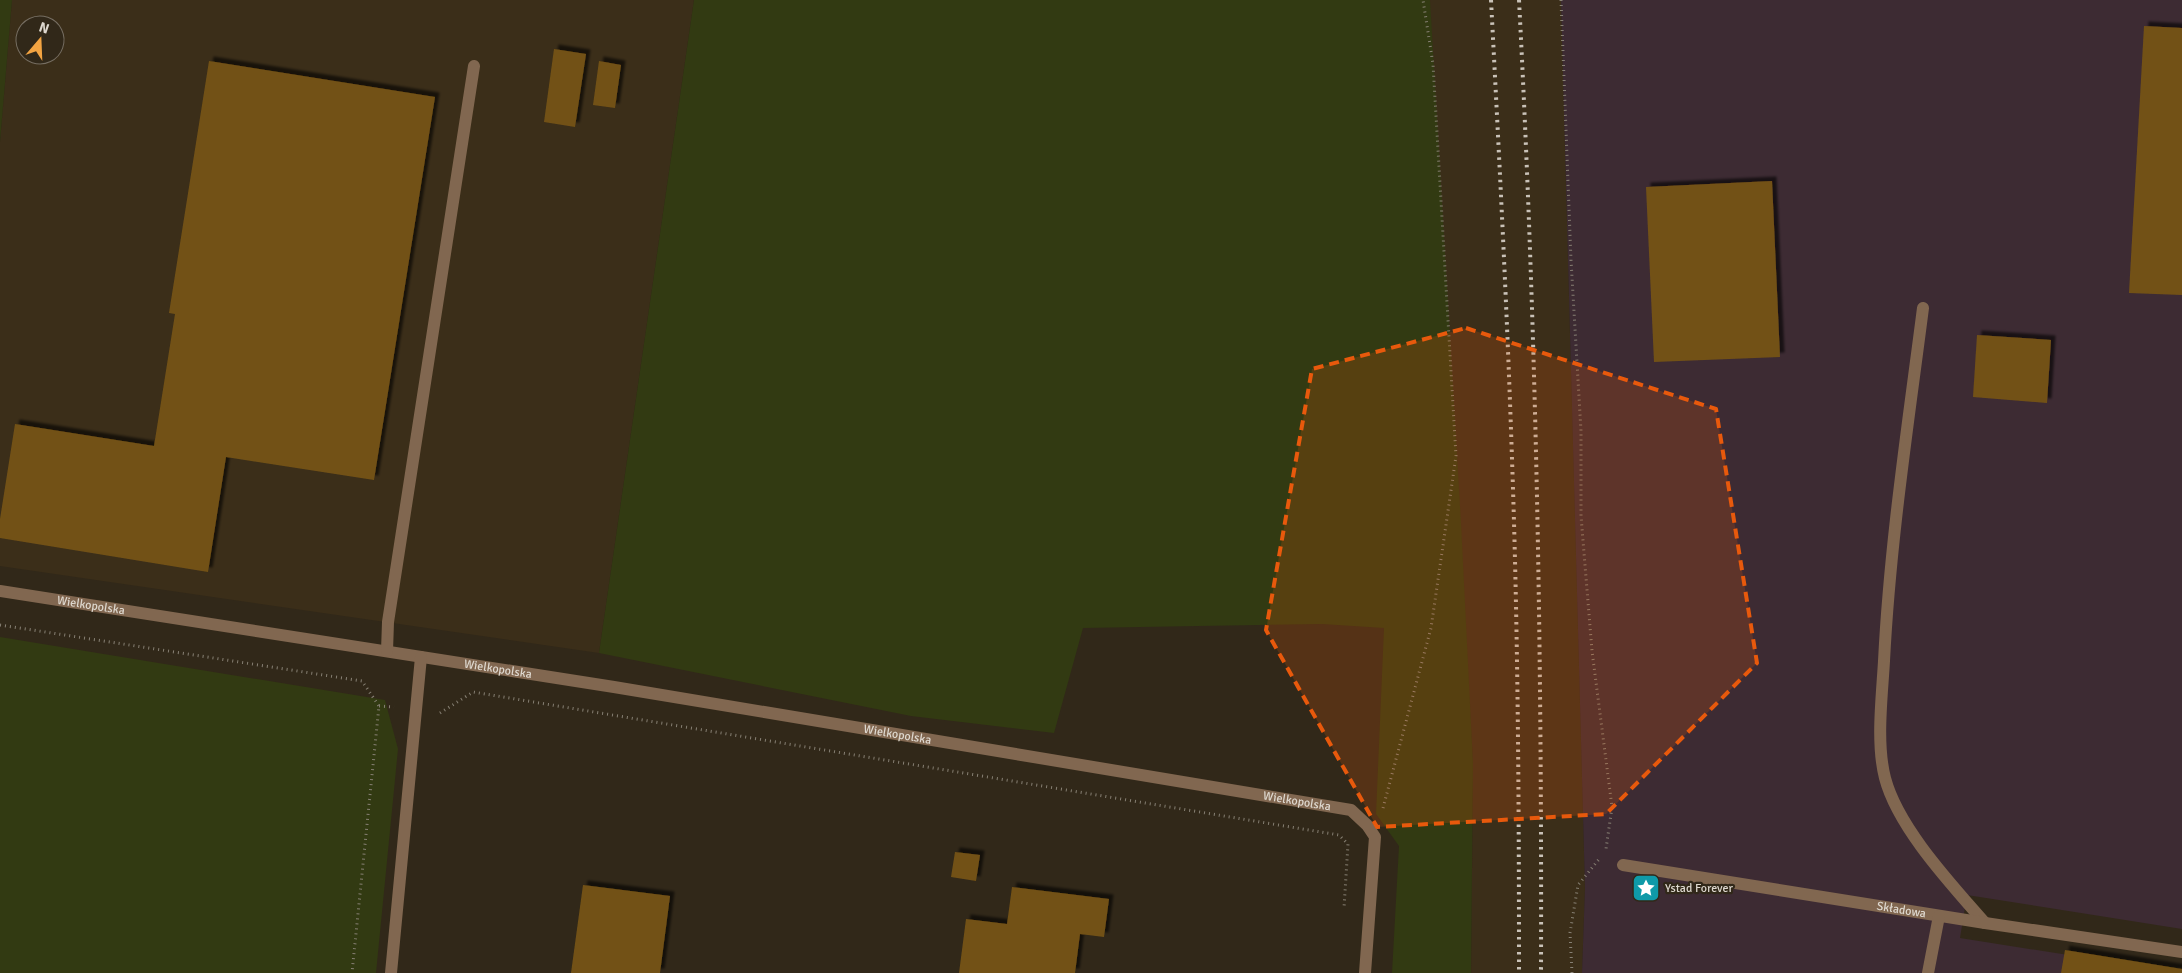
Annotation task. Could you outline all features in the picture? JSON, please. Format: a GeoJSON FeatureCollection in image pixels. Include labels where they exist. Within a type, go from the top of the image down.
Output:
{"type":"FeatureCollection","features":[{"type":"Feature","properties":{"kind":"street"},"geometry":{"type":"LineString","coordinates":[[387,651],[388,622],[474,66]]}},
{"type":"Feature","properties":{"kind":"street"},"geometry":{"type":"LineString","coordinates":[[1923,308],[1888,583],[1881,747],[1885,778],[1899,810],[1937,868],[1985,923]]}},
{"type":"Feature","properties":{"kind":"street","name":"Wielkopolska"},"geometry":{"type":"LineString","coordinates":[[0,591],[614,687],[1351,810],[1367,825],[1375,837]]}},
{"type":"Feature","properties":{"kind":"street"},"geometry":{"type":"LineString","coordinates":[[391,973],[421,657]]}},
{"type":"Feature","properties":{"kind":"street"},"geometry":{"type":"LineString","coordinates":[[1365,973],[1375,837]]}},
{"type":"Feature","properties":{"kind":"street","name":"Składowa"},"geometry":{"type":"LineString","coordinates":[[1623,865],[1939,916],[2182,952]]}},
{"type":"Feature","properties":{"kind":"street"},"geometry":{"type":"LineString","coordinates":[[1928,973],[1939,916]]}},
{"type":"Feature","properties":{"kind":"path"},"geometry":{"type":"LineString","coordinates":[[1375,837],[1431,628],[1456,456],[1433,64],[1423,0]]}},
{"type":"Feature","properties":{"kind":"path"},"geometry":{"type":"LineString","coordinates":[[1561,0],[1571,260],[1581,431],[1581,516],[1592,652],[1612,807],[1605,851],[1578,886],[1570,933],[1572,973]]}},
{"type":"Feature","properties":{"kind":"path"},"geometry":{"type":"LineString","coordinates":[[0,624],[362,682],[379,706],[352,973]]}},
{"type":"Feature","properties":{"kind":"path"},"geometry":{"type":"LineString","coordinates":[[379,706],[440,714],[473,692],[1340,835],[1348,844],[1344,914]]}},
{"type":"Feature","properties":{"kind":"highlighted area"},"geometry":{"type":"Polygon","coordinates":[[[1466,328],[1716,409],[1757,663],[1606,814],[1377,827],[1266,630],[1312,369],[1466,328]]]}},
{"type":"Feature","properties":{"kind":"shaded area"},"geometry":{"type":"Polygon","coordinates":[[[12,0],[694,0],[599,653],[0,566],[0,142],[12,0]]]}},
{"type":"Feature","properties":{"kind":"shaded area"},"geometry":{"type":"Polygon","coordinates":[[[1429,0],[1561,0],[1585,888],[1582,973],[1471,973],[1473,764],[1429,0]]]}},
{"type":"Feature","properties":{"kind":"shaded area"},"geometry":{"type":"Polygon","coordinates":[[[1561,0],[2182,0],[2182,929],[1967,895],[1960,938],[2182,973],[1582,973],[1585,888],[1561,0]]]}},
{"type":"Feature","properties":{"kind":"green space"},"geometry":{"type":"Polygon","coordinates":[[[0,0],[12,0],[0,142],[0,0]]]}},
{"type":"Feature","properties":{"kind":"green space"},"geometry":{"type":"Polygon","coordinates":[[[694,0],[1430,0],[1461,523],[1473,764],[1471,973],[1392,973],[1399,846],[1376,814],[1384,628],[1322,624],[1083,628],[1054,733],[911,716],[599,653],[694,0]]]}},
{"type":"Feature","properties":{"kind":"green space"},"geometry":{"type":"Polygon","coordinates":[[[0,637],[385,700],[398,749],[376,973],[0,973],[0,637]]]}},
{"type":"Feature","properties":{"kind":"building"},"geometry":{"type":"Polygon","coordinates":[[[2144,26],[2182,28],[2182,295],[2129,293],[2144,26]]]}},
{"type":"Feature","properties":{"kind":"building"},"geometry":{"type":"Polygon","coordinates":[[[554,49],[586,54],[575,127],[544,122],[554,49]]]}},
{"type":"Feature","properties":{"kind":"building"},"geometry":{"type":"Polygon","coordinates":[[[209,61],[435,97],[374,480],[226,457],[208,572],[0,538],[0,519],[15,424],[154,446],[175,314],[169,313],[209,61]]]}},
{"type":"Feature","properties":{"kind":"building"},"geometry":{"type":"Polygon","coordinates":[[[599,61],[621,65],[615,108],[593,105],[599,61]]]}},
{"type":"Feature","properties":{"kind":"building"},"geometry":{"type":"Polygon","coordinates":[[[1772,181],[1780,357],[1654,362],[1646,187],[1772,181]]]}},
{"type":"Feature","properties":{"kind":"building"},"geometry":{"type":"Polygon","coordinates":[[[1977,335],[2051,340],[2047,403],[1973,397],[1977,335]]]}},
{"type":"Feature","properties":{"kind":"building"},"geometry":{"type":"Polygon","coordinates":[[[955,852],[980,855],[976,881],[951,877],[955,852]]]}},
{"type":"Feature","properties":{"kind":"building"},"geometry":{"type":"Polygon","coordinates":[[[583,885],[670,896],[660,973],[571,973],[583,885]]]}},
{"type":"Feature","properties":{"kind":"building"},"geometry":{"type":"Polygon","coordinates":[[[1012,887],[1109,899],[1104,937],[1080,934],[1075,973],[959,973],[966,919],[1007,924],[1012,887]]]}},
{"type":"Feature","properties":{"kind":"building"},"geometry":{"type":"Polygon","coordinates":[[[2065,950],[2182,969],[2182,973],[2061,973],[2065,950]]]}},
{"type":"Feature","properties":{"kind":"railway"},"geometry":{"type":"LineString","coordinates":[[1491,0],[1514,523],[1518,716],[1519,973]]}},
{"type":"Feature","properties":{"kind":"railway"},"geometry":{"type":"LineString","coordinates":[[1519,0],[1530,243],[1537,486],[1541,973]]}},
{"type":"Feature","properties":{"kind":"place","name":"Ystad Forever"},"geometry":{"type":"Point","coordinates":[1646,888]}}]}
